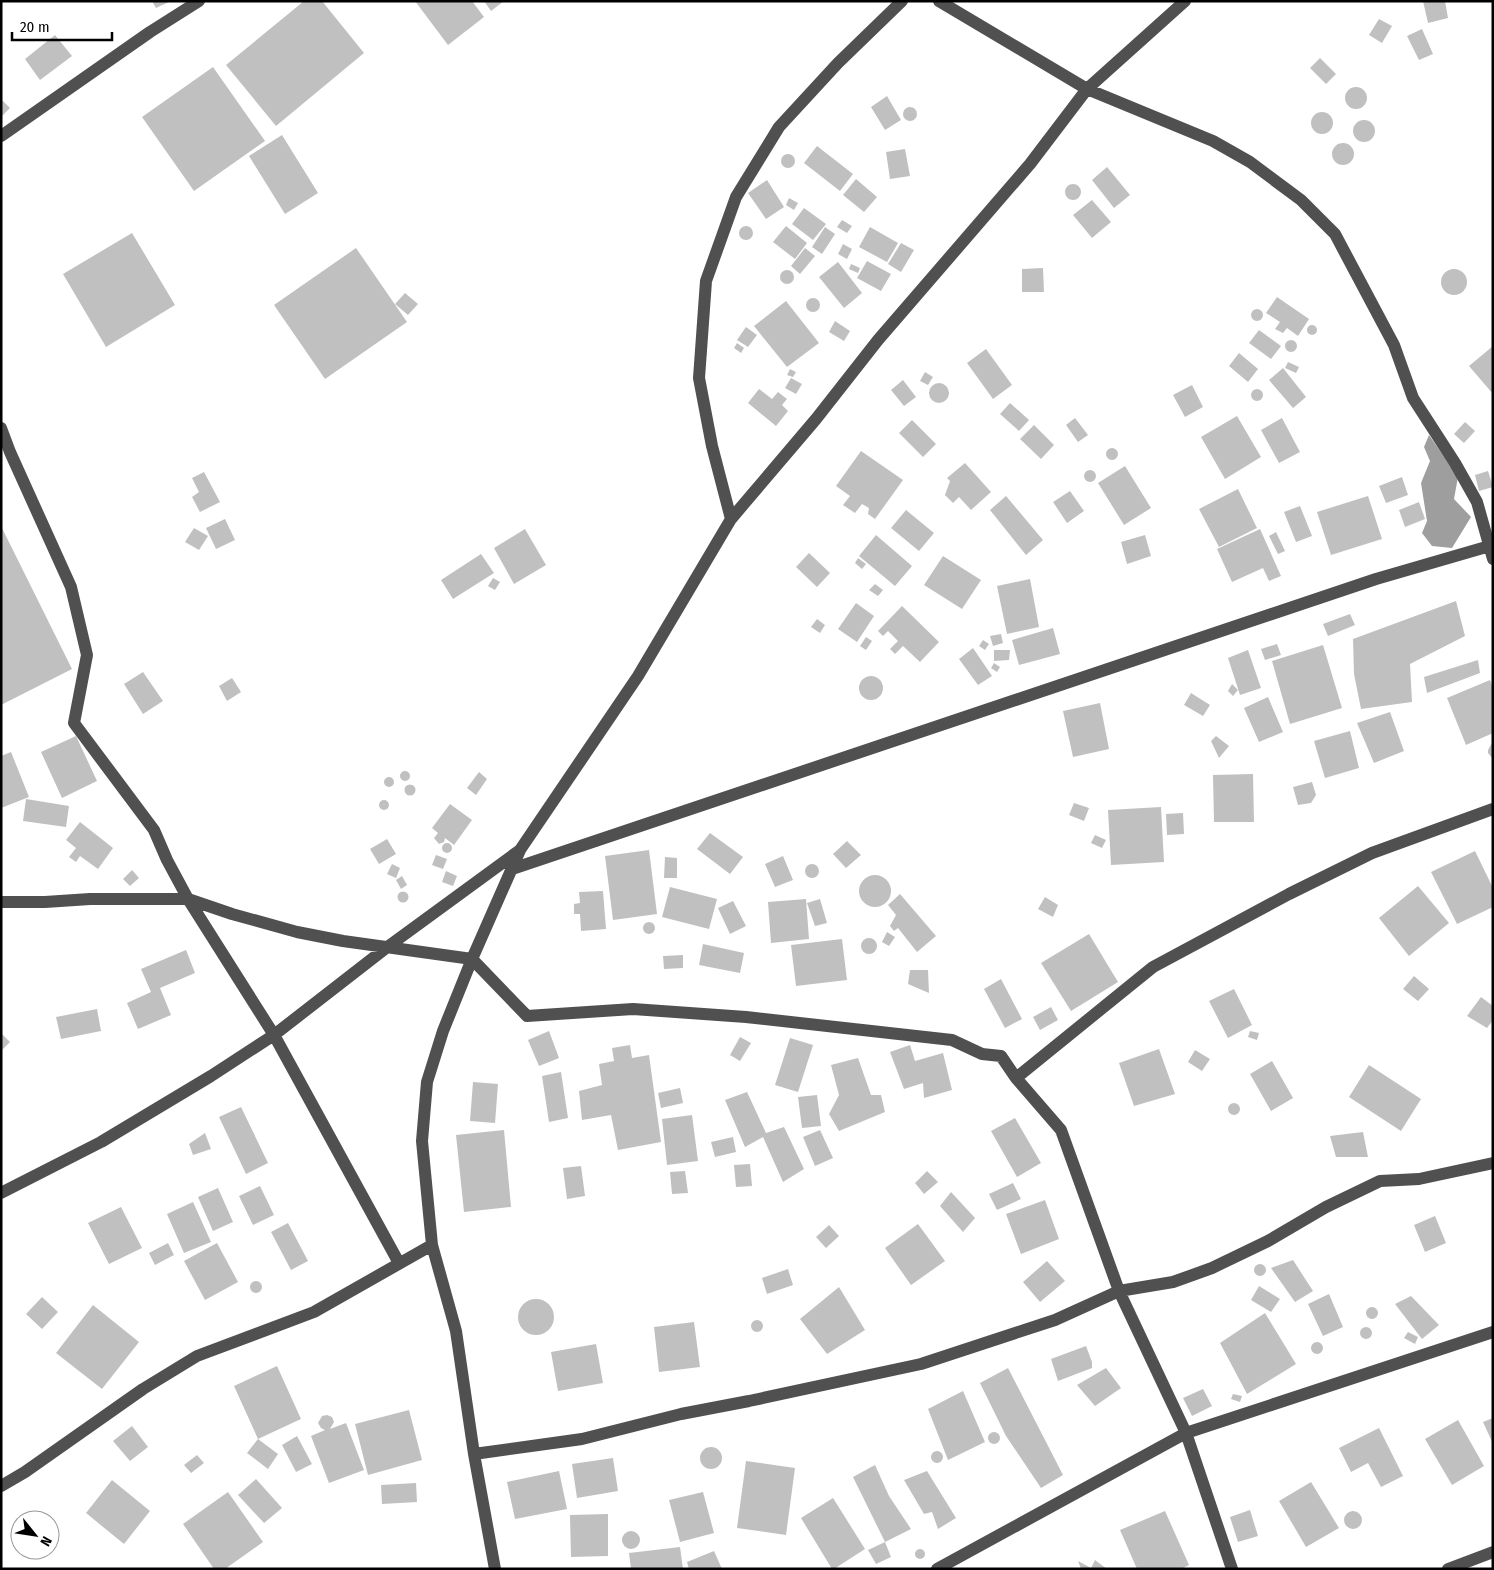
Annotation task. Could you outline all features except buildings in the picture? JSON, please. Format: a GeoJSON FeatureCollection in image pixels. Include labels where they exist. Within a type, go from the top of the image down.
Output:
{"type":"FeatureCollection","features":[{"type":"Feature","properties":{"kind":"street"},"geometry":{"type":"LineString","coordinates":[[1,136],[150,32],[199,1]]}},
{"type":"Feature","properties":{"kind":"street"},"geometry":{"type":"LineString","coordinates":[[731,519],[712,446],[699,378],[706,281],[736,198],[779,127],[838,63],[902,1]]}},
{"type":"Feature","properties":{"kind":"street"},"geometry":{"type":"LineString","coordinates":[[939,1],[1087,89],[1214,141],[1243,158],[1301,200],[1335,234],[1394,345],[1413,398],[1455,463],[1477,502],[1491,546],[1493,559]]}},
{"type":"Feature","properties":{"kind":"street"},"geometry":{"type":"LineString","coordinates":[[495,1569],[474,1454],[456,1331],[432,1246],[422,1141],[427,1082],[443,1031],[472,959],[520,850],[638,676],[731,519],[816,419],[878,340],[1030,164],[1087,89],[1185,1]]}},
{"type":"Feature","properties":{"kind":"street"},"geometry":{"type":"LineString","coordinates":[[1,428],[71,587],[87,655],[74,723],[154,830],[167,860],[188,899],[274,1035],[399,1263]]}},
{"type":"Feature","properties":{"kind":"street"},"geometry":{"type":"LineString","coordinates":[[512,870],[1376,579],[1491,546]]}},
{"type":"Feature","properties":{"kind":"street"},"geometry":{"type":"LineString","coordinates":[[1016,1078],[1153,967],[1289,894],[1372,853],[1493,809]]}},
{"type":"Feature","properties":{"kind":"street"},"geometry":{"type":"LineString","coordinates":[[1,1193],[101,1142],[211,1076],[274,1035],[386,948],[520,850]]}},
{"type":"Feature","properties":{"kind":"street"},"geometry":{"type":"LineString","coordinates":[[1,902],[90,899],[188,899],[232,914],[297,932],[386,948],[472,959],[528,1016],[633,1009],[746,1017],[952,1040],[982,1054],[1001,1056],[1016,1078],[1061,1130],[1119,1292],[1186,1433],[1232,1569]]}},
{"type":"Feature","properties":{"kind":"street"},"geometry":{"type":"LineString","coordinates":[[474,1454],[582,1438],[681,1414],[921,1364],[1056,1320],[1119,1292],[1173,1282],[1212,1268],[1268,1241],[1326,1207],[1380,1181],[1419,1179],[1493,1163]]}},
{"type":"Feature","properties":{"kind":"street"},"geometry":{"type":"LineString","coordinates":[[1,1486],[25,1472],[143,1390],[197,1356],[314,1312],[432,1246]]}},
{"type":"Feature","properties":{"kind":"street"},"geometry":{"type":"LineString","coordinates":[[937,1569],[1186,1433],[1493,1332]]}},
{"type":"Feature","properties":{"kind":"street"},"geometry":{"type":"LineString","coordinates":[[1448,1569],[1493,1552]]}},
{"type":"Feature","properties":{"kind":"shaded area"},"geometry":{"type":"Polygon","coordinates":[[[1429,435],[1458,477],[1454,499],[1471,517],[1452,548],[1432,546],[1422,533],[1427,521],[1421,483],[1430,461],[1424,447],[1429,435]]]}}]}
